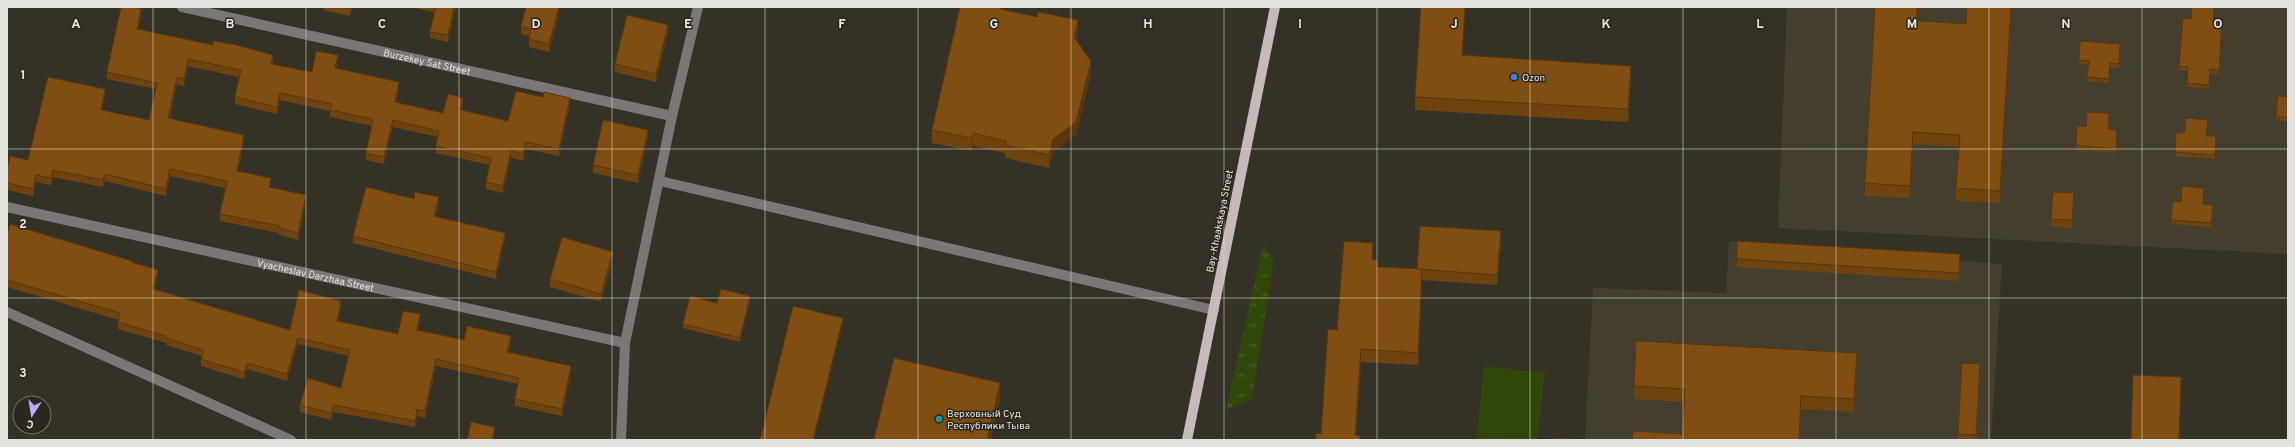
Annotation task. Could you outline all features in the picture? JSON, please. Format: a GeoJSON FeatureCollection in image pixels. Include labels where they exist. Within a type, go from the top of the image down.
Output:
{"type":"FeatureCollection","features":[{"type":"Feature","properties":{"kind":"main road","name":"Bay-Khaakskaya Street"},"geometry":{"type":"LineString","coordinates":[[1187,440],[1275,7]]}},
{"type":"Feature","properties":{"kind":"street","name":"Burzekey Sat Street"},"geometry":{"type":"LineString","coordinates":[[182,7],[672,116]]}},
{"type":"Feature","properties":{"kind":"street"},"geometry":{"type":"LineString","coordinates":[[621,440],[625,343],[660,181],[672,116],[698,7]]}},
{"type":"Feature","properties":{"kind":"street"},"geometry":{"type":"LineString","coordinates":[[660,181],[1214,310]]}},
{"type":"Feature","properties":{"kind":"street","name":"Vyacheslav Darzhaa Street"},"geometry":{"type":"LineString","coordinates":[[7,207],[625,343]]}},
{"type":"Feature","properties":{"kind":"street"},"geometry":{"type":"LineString","coordinates":[[7,312],[291,440]]}},
{"type":"Feature","properties":{"kind":"shaded area"},"geometry":{"type":"Polygon","coordinates":[[[1787,7],[2288,7],[2288,254],[1778,228],[1787,7]]]}},
{"type":"Feature","properties":{"kind":"shaded area"},"geometry":{"type":"Polygon","coordinates":[[[1729,241],[2002,264],[1991,440],[1585,440],[1593,288],[1726,293],[1729,241]]]}},
{"type":"Feature","properties":{"kind":"green space"},"geometry":{"type":"Polygon","coordinates":[[[1263,244],[1274,260],[1252,398],[1226,410],[1263,244]]]}},
{"type":"Feature","properties":{"kind":"green space"},"geometry":{"type":"Polygon","coordinates":[[[1484,366],[1545,373],[1537,440],[1476,440],[1484,366]]]}},
{"type":"Feature","properties":{"kind":"building"},"geometry":{"type":"Polygon","coordinates":[[[121,7],[141,9],[137,29],[213,45],[214,41],[236,45],[273,55],[271,64],[312,72],[316,51],[338,55],[335,68],[399,82],[395,102],[443,113],[448,94],[463,98],[461,110],[508,121],[516,91],[543,97],[544,92],[570,98],[559,149],[526,142],[523,154],[511,151],[503,186],[486,182],[491,158],[436,146],[439,131],[393,120],[384,157],[366,153],[373,119],[330,110],[332,104],[280,93],[277,107],[235,97],[241,70],[188,59],[184,79],[177,77],[168,118],[244,135],[237,171],[271,178],[269,187],[306,195],[298,233],[279,228],[280,226],[220,214],[227,181],[170,169],[166,189],[105,174],[103,180],[53,170],[51,178],[36,175],[33,189],[7,183],[7,170],[10,156],[28,160],[48,77],[105,89],[101,110],[149,120],[157,83],[107,72],[121,7]]]}},
{"type":"Feature","properties":{"kind":"building"},"geometry":{"type":"Polygon","coordinates":[[[436,7],[454,7],[448,35],[430,32],[436,7]]]}},
{"type":"Feature","properties":{"kind":"building"},"geometry":{"type":"Polygon","coordinates":[[[526,7],[559,7],[549,44],[529,39],[531,29],[521,26],[526,7]]]}},
{"type":"Feature","properties":{"kind":"building"},"geometry":{"type":"Polygon","coordinates":[[[960,7],[1000,7],[1000,9],[1037,17],[1038,12],[1078,20],[1074,37],[1091,61],[1076,122],[1053,139],[1049,155],[1005,145],[1006,141],[973,133],[972,138],[932,130],[960,7]]]}},
{"type":"Feature","properties":{"kind":"building"},"geometry":{"type":"Polygon","coordinates":[[[1421,7],[1465,7],[1462,55],[1631,66],[1628,109],[1415,97],[1421,7]]]}},
{"type":"Feature","properties":{"kind":"building"},"geometry":{"type":"Polygon","coordinates":[[[1875,7],[1917,7],[1917,21],[1966,24],[1967,7],[2011,7],[2000,191],[1956,188],[1960,135],[1913,132],[1910,186],[1865,183],[1875,7]]]}},
{"type":"Feature","properties":{"kind":"building"},"geometry":{"type":"Polygon","coordinates":[[[2192,7],[2214,7],[2213,21],[2222,21],[2219,70],[2210,69],[2209,85],[2187,83],[2188,67],[2179,66],[2183,18],[2191,19],[2192,7]]]}},
{"type":"Feature","properties":{"kind":"building"},"geometry":{"type":"Polygon","coordinates":[[[627,15],[668,25],[656,74],[615,64],[627,15]]]}},
{"type":"Feature","properties":{"kind":"building"},"geometry":{"type":"Polygon","coordinates":[[[2080,41],[2120,44],[2119,64],[2110,63],[2109,79],[2087,77],[2089,61],[2079,60],[2080,41]]]}},
{"type":"Feature","properties":{"kind":"building"},"geometry":{"type":"Polygon","coordinates":[[[2278,96],[2288,97],[2288,118],[2276,116],[2278,96]]]}},
{"type":"Feature","properties":{"kind":"building"},"geometry":{"type":"Polygon","coordinates":[[[2087,112],[2109,113],[2108,129],[2117,130],[2116,149],[2076,145],[2077,126],[2086,127],[2087,112]]]}},
{"type":"Feature","properties":{"kind":"building"},"geometry":{"type":"Polygon","coordinates":[[[2186,118],[2208,120],[2206,136],[2216,136],[2215,155],[2175,152],[2176,133],[2184,133],[2186,118]]]}},
{"type":"Feature","properties":{"kind":"building"},"geometry":{"type":"Polygon","coordinates":[[[603,120],[648,130],[638,175],[593,165],[603,120]]]}},
{"type":"Feature","properties":{"kind":"building"},"geometry":{"type":"Polygon","coordinates":[[[2182,186],[2204,188],[2203,204],[2213,205],[2211,223],[2171,220],[2173,201],[2181,202],[2182,186]]]}},
{"type":"Feature","properties":{"kind":"building"},"geometry":{"type":"Polygon","coordinates":[[[366,187],[414,199],[415,192],[439,197],[434,216],[505,233],[496,272],[353,236],[366,187]]]}},
{"type":"Feature","properties":{"kind":"building"},"geometry":{"type":"Polygon","coordinates":[[[2053,192],[2074,193],[2072,220],[2051,219],[2053,192]]]}},
{"type":"Feature","properties":{"kind":"building"},"geometry":{"type":"Polygon","coordinates":[[[10,224],[158,270],[153,289],[290,330],[299,290],[341,301],[337,321],[398,334],[403,311],[420,314],[417,330],[464,340],[467,326],[511,336],[507,352],[571,366],[562,409],[515,399],[519,378],[436,359],[425,411],[417,409],[415,421],[334,405],[331,413],[300,405],[308,378],[341,388],[350,350],[298,338],[287,374],[247,363],[244,372],[201,359],[204,350],[166,338],[166,336],[118,322],[120,313],[7,280],[7,236],[10,224]]]}},
{"type":"Feature","properties":{"kind":"building"},"geometry":{"type":"Polygon","coordinates":[[[1420,226],[1501,231],[1497,275],[1417,269],[1420,226]]]}},
{"type":"Feature","properties":{"kind":"building"},"geometry":{"type":"Polygon","coordinates":[[[562,237],[613,252],[601,294],[550,279],[562,237]]]}},
{"type":"Feature","properties":{"kind":"building"},"geometry":{"type":"Polygon","coordinates":[[[1344,241],[1373,243],[1372,259],[1377,260],[1377,267],[1422,269],[1418,353],[1361,349],[1355,435],[1360,436],[1360,440],[1316,440],[1316,433],[1321,434],[1328,329],[1337,330],[1344,241]]]}},
{"type":"Feature","properties":{"kind":"building"},"geometry":{"type":"Polygon","coordinates":[[[1737,241],[1960,254],[1959,273],[1737,259],[1737,241]]]}},
{"type":"Feature","properties":{"kind":"building"},"geometry":{"type":"Polygon","coordinates":[[[721,289],[750,296],[740,338],[683,324],[690,296],[717,303],[721,289]]]}},
{"type":"Feature","properties":{"kind":"building"},"geometry":{"type":"Polygon","coordinates":[[[793,306],[843,318],[813,440],[760,440],[793,306]]]}},
{"type":"Feature","properties":{"kind":"building"},"geometry":{"type":"Polygon","coordinates":[[[1636,341],[1857,353],[1854,399],[1801,396],[1799,440],[1632,440],[1633,431],[1682,434],[1685,389],[1634,386],[1636,341]]]}},
{"type":"Feature","properties":{"kind":"building","name":"Верховный Суд Республики Тыва"},"geometry":{"type":"Polygon","coordinates":[[[894,358],[1000,383],[987,440],[874,439],[894,358]]]}},
{"type":"Feature","properties":{"kind":"building"},"geometry":{"type":"Polygon","coordinates":[[[1962,363],[1980,364],[1976,435],[1958,434],[1962,363]]]}},
{"type":"Feature","properties":{"kind":"building"},"geometry":{"type":"Polygon","coordinates":[[[2133,375],[2181,377],[2179,440],[2131,440],[2133,375]]]}},
{"type":"Feature","properties":{"kind":"building"},"geometry":{"type":"Polygon","coordinates":[[[471,422],[495,427],[492,440],[467,440],[471,422]]]}},
{"type":"Feature","properties":{"kind":"building"},"geometry":{"type":"Polygon","coordinates":[[[1554,438],[1583,440],[1554,440],[1554,438]]]}},
{"type":"Feature","properties":{"kind":"place","name":"Ozon"},"geometry":{"type":"Point","coordinates":[1514,77]}},
{"type":"Feature","properties":{"kind":"place","name":"Верховный Суд Республики Тыва"},"geometry":{"type":"Point","coordinates":[939,419]}}]}
